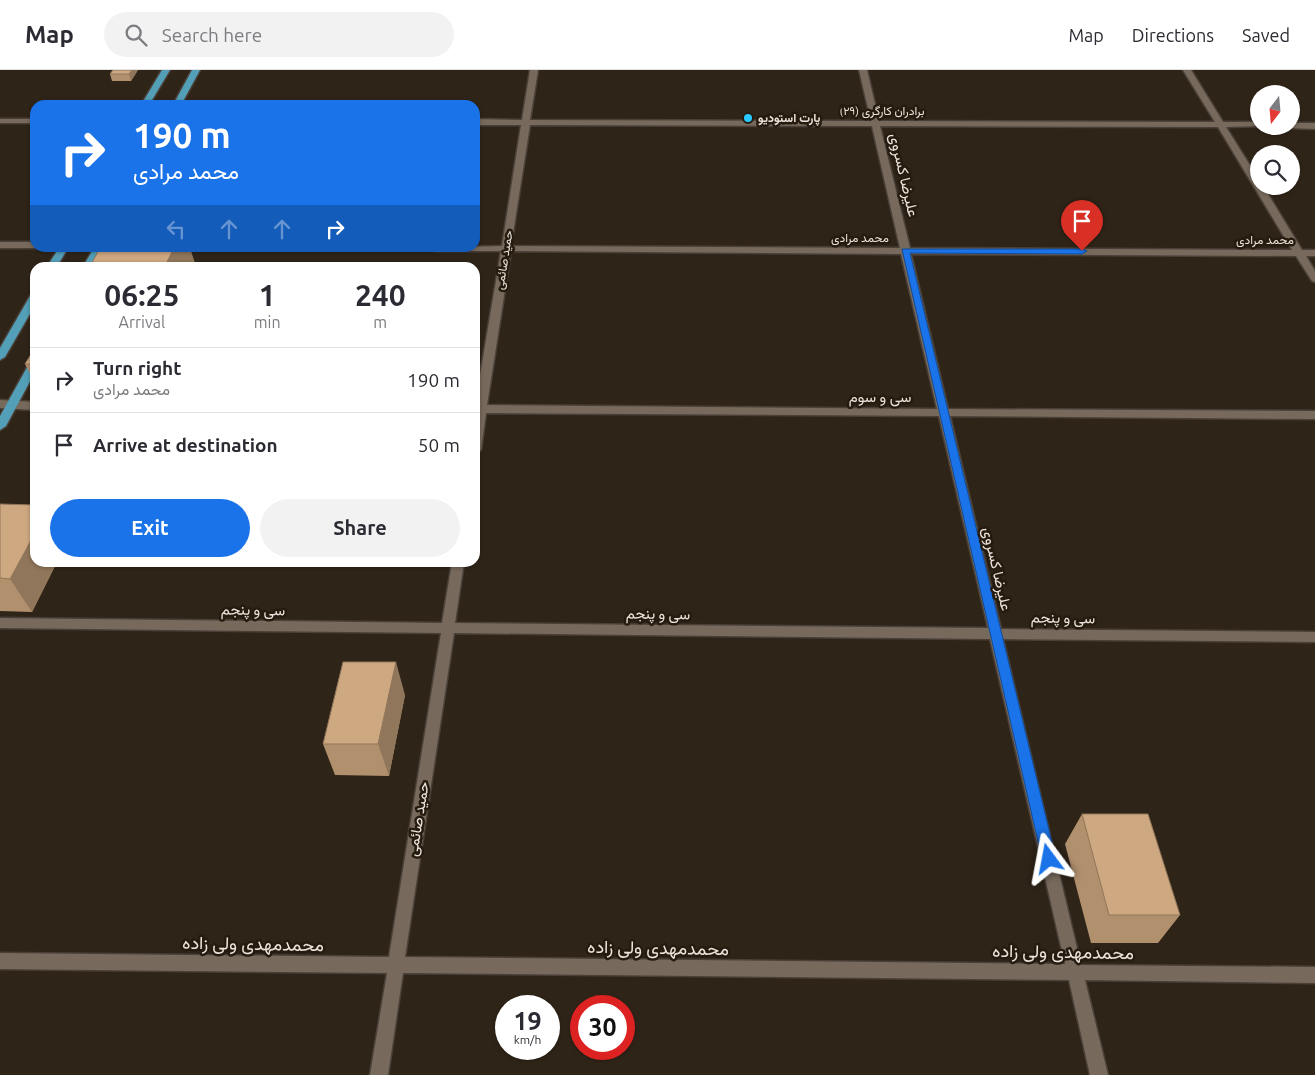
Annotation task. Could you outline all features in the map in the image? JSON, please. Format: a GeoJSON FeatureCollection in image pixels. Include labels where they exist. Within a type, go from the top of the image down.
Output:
{"type":"FeatureCollection","features":[{"type":"Feature","properties":{"kind":"main road"},"geometry":{"type":"LineString","coordinates":[[148,100],[166,70]]}},
{"type":"Feature","properties":{"kind":"main road"},"geometry":{"type":"LineString","coordinates":[[180,100],[196,70]]}},
{"type":"Feature","properties":{"kind":"main road"},"geometry":{"type":"LineString","coordinates":[[0,356],[30,305]]}},
{"type":"Feature","properties":{"kind":"main road"},"geometry":{"type":"LineString","coordinates":[[0,426],[6,405],[30,369]]}},
{"type":"Feature","properties":{"kind":"street","name":"حمید صائمی"},"geometry":{"type":"LineString","coordinates":[[480,398],[534,70]]}},
{"type":"Feature","properties":{"kind":"street","name":"علیرضا کسروی"},"geometry":{"type":"LineString","coordinates":[[863,70],[1100,1075]]}},
{"type":"Feature","properties":{"kind":"street"},"geometry":{"type":"LineString","coordinates":[[1187,70],[1315,279]]}},
{"type":"Feature","properties":{"kind":"street"},"geometry":{"type":"LineString","coordinates":[[0,121],[30,121]]}},
{"type":"Feature","properties":{"kind":"street","name":"برادران کارگری (۲۹)"},"geometry":{"type":"LineString","coordinates":[[480,122],[1250,126]]}},
{"type":"Feature","properties":{"kind":"street"},"geometry":{"type":"LineString","coordinates":[[1300,126],[1315,126]]}},
{"type":"Feature","properties":{"kind":"street"},"geometry":{"type":"LineString","coordinates":[[0,245],[30,245]]}},
{"type":"Feature","properties":{"kind":"street","name":"محمد مرادی"},"geometry":{"type":"LineString","coordinates":[[480,248],[1315,253]]}},
{"type":"Feature","properties":{"kind":"street"},"geometry":{"type":"LineString","coordinates":[[6,405],[30,406]]}},
{"type":"Feature","properties":{"kind":"street","name":"سی و سوم"},"geometry":{"type":"LineString","coordinates":[[480,409],[1315,415]]}},
{"type":"Feature","properties":{"kind":"street","name":"حمید صائمی"},"geometry":{"type":"LineString","coordinates":[[379,1075],[457,567]]}},
{"type":"Feature","properties":{"kind":"street","name":"سی و پنجم"},"geometry":{"type":"LineString","coordinates":[[0,623],[1315,637]]}},
{"type":"Feature","properties":{"kind":"street","name":"محمدمهدی ولی زاده"},"geometry":{"type":"LineString","coordinates":[[0,961],[1315,975]]}},
{"type":"Feature","properties":{"kind":"building"},"geometry":{"type":"Polygon","coordinates":[[[113,70],[132,70],[129,74],[110,74],[113,70]]]}},
{"type":"Feature","properties":{"kind":"building"},"geometry":{"type":"Polygon","coordinates":[[[98,252],[172,252],[167,262],[92,262],[98,252]]]}},
{"type":"Feature","properties":{"kind":"building"},"geometry":{"type":"Polygon","coordinates":[[[30,356],[30,364],[25,364],[30,356]]]}},
{"type":"Feature","properties":{"kind":"building"},"geometry":{"type":"Polygon","coordinates":[[[0,504],[30,505],[30,542],[10,579],[0,578],[0,504]]]}},
{"type":"Feature","properties":{"kind":"building"},"geometry":{"type":"Polygon","coordinates":[[[343,662],[396,662],[378,744],[323,744],[343,662]]]}},
{"type":"Feature","properties":{"kind":"building"},"geometry":{"type":"Polygon","coordinates":[[[1082,814],[1148,814],[1180,915],[1109,915],[1082,814]]]}},
{"type":"Feature","properties":{"kind":"place","name":"پارت استودیو"},"geometry":{"type":"Point","coordinates":[748,118]}},
{"type":"Feature","properties":{"kind":"route"},"geometry":{"type":"LineString","coordinates":[[1049,859],[905,250],[1082,251]]}}]}
